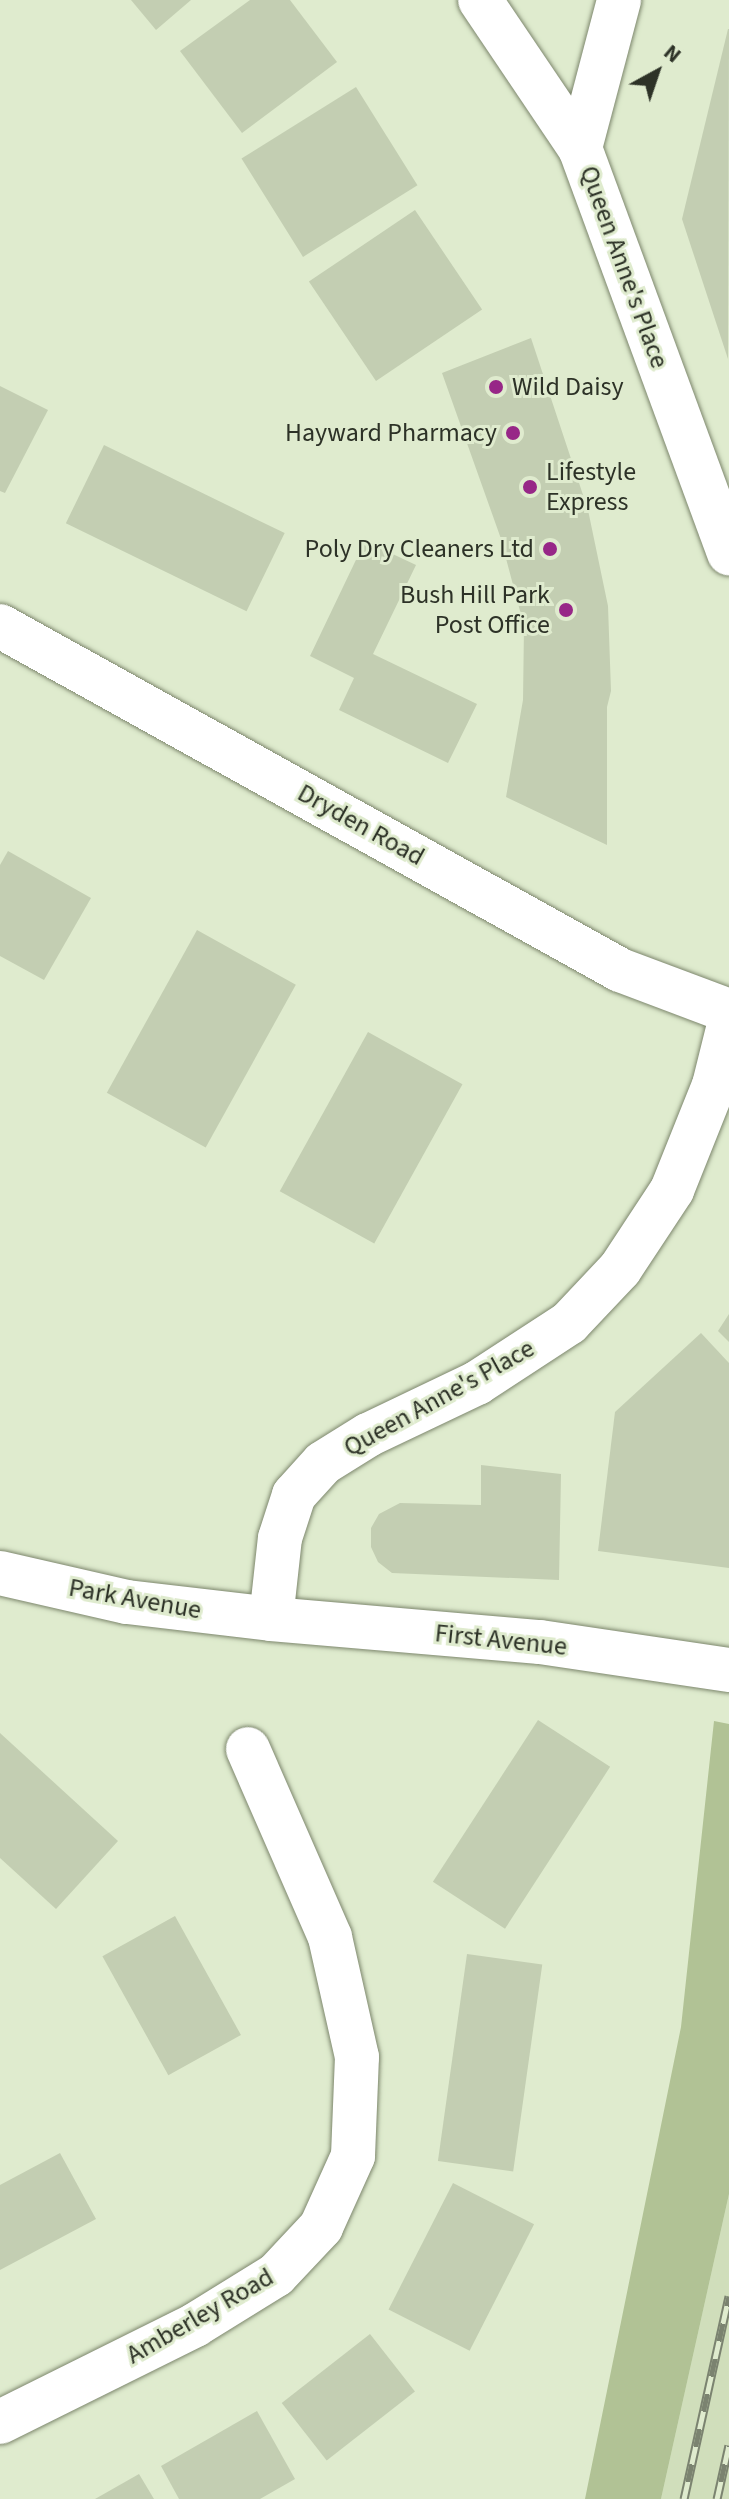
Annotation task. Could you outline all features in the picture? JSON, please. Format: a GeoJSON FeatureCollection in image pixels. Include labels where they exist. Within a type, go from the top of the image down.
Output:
{"type":"FeatureCollection","features":[{"type":"Feature","properties":{"kind":"street","name":"Queen Anne's Place"},"geometry":{"type":"LineString","coordinates":[[480,0],[580,148],[729,554]]}},
{"type":"Feature","properties":{"kind":"street"},"geometry":{"type":"LineString","coordinates":[[580,148],[619,0]]}},
{"type":"Feature","properties":{"kind":"street","name":"Dryden Road"},"geometry":{"type":"LineString","coordinates":[[0,626],[620,970],[729,1011]]}},
{"type":"Feature","properties":{"kind":"street","name":"Queen Anne's Place"},"geometry":{"type":"LineString","coordinates":[[271,1619],[280,1538],[294,1495],[323,1463],[368,1435],[477,1383],[569,1323],[620,1269],[672,1190],[714,1085],[729,1025]]}},
{"type":"Feature","properties":{"kind":"street","name":"Park Avenue"},"geometry":{"type":"LineString","coordinates":[[0,1573],[127,1602],[271,1619]]}},
{"type":"Feature","properties":{"kind":"street","name":"First Avenue"},"geometry":{"type":"LineString","coordinates":[[271,1619],[540,1642],[729,1670]]}},
{"type":"Feature","properties":{"kind":"street","name":"Amberley Road"},"geometry":{"type":"LineString","coordinates":[[0,2422],[195,2325],[276,2275],[321,2227],[353,2156],[357,2057],[330,1937],[248,1749]]}},
{"type":"Feature","properties":{"kind":"shaded area"},"geometry":{"type":"Polygon","coordinates":[[[714,1721],[729,1724],[729,2194],[661,2499],[585,2499],[681,2027],[714,1721]]]}},
{"type":"Feature","properties":{"kind":"shaded area"},"geometry":{"type":"Polygon","coordinates":[[[729,2194],[729,2499],[661,2499],[729,2194]]]}},
{"type":"Feature","properties":{"kind":"building"},"geometry":{"type":"Polygon","coordinates":[[[131,0],[191,0],[156,30],[131,0]]]}},
{"type":"Feature","properties":{"kind":"building"},"geometry":{"type":"Polygon","coordinates":[[[250,0],[290,0],[337,62],[242,133],[180,51],[250,0]]]}},
{"type":"Feature","properties":{"kind":"building"},"geometry":{"type":"Polygon","coordinates":[[[729,29],[728,359],[682,219],[729,29]]]}},
{"type":"Feature","properties":{"kind":"building"},"geometry":{"type":"Polygon","coordinates":[[[356,87],[417,185],[303,257],[242,159],[356,87]]]}},
{"type":"Feature","properties":{"kind":"building"},"geometry":{"type":"Polygon","coordinates":[[[415,210],[482,309],[376,381],[309,282],[415,210]]]}},
{"type":"Feature","properties":{"kind":"building"},"geometry":{"type":"Polygon","coordinates":[[[531,338],[588,510],[608,606],[611,691],[607,707],[607,845],[506,797],[523,700],[524,626],[500,536],[442,373],[531,338]]]}},
{"type":"Feature","properties":{"kind":"building"},"geometry":{"type":"Polygon","coordinates":[[[0,386],[48,410],[5,493],[0,491],[0,386]]]}},
{"type":"Feature","properties":{"kind":"building"},"geometry":{"type":"Polygon","coordinates":[[[104,445],[285,533],[247,611],[66,523],[104,445]]]}},
{"type":"Feature","properties":{"kind":"building"},"geometry":{"type":"Polygon","coordinates":[[[365,541],[416,565],[373,654],[477,704],[448,763],[339,710],[354,678],[310,656],[365,541]]]}},
{"type":"Feature","properties":{"kind":"building"},"geometry":{"type":"Polygon","coordinates":[[[8,851],[91,898],[44,980],[0,956],[0,865],[8,851]]]}},
{"type":"Feature","properties":{"kind":"building"},"geometry":{"type":"Polygon","coordinates":[[[197,930],[296,985],[206,1147],[107,1093],[197,930]]]}},
{"type":"Feature","properties":{"kind":"building"},"geometry":{"type":"Polygon","coordinates":[[[368,1032],[462,1084],[374,1244],[280,1191],[368,1032]]]}},
{"type":"Feature","properties":{"kind":"building"},"geometry":{"type":"Polygon","coordinates":[[[729,1314],[729,1342],[718,1331],[729,1314]]]}},
{"type":"Feature","properties":{"kind":"building"},"geometry":{"type":"Polygon","coordinates":[[[701,1333],[729,1363],[729,1568],[598,1551],[615,1412],[701,1333]]]}},
{"type":"Feature","properties":{"kind":"building"},"geometry":{"type":"Polygon","coordinates":[[[481,1465],[561,1474],[559,1580],[392,1573],[378,1562],[371,1547],[371,1528],[379,1514],[400,1503],[481,1505],[481,1465]]]}},
{"type":"Feature","properties":{"kind":"building"},"geometry":{"type":"Polygon","coordinates":[[[538,1720],[610,1767],[505,1929],[433,1882],[538,1720]]]}},
{"type":"Feature","properties":{"kind":"building"},"geometry":{"type":"Polygon","coordinates":[[[0,1733],[118,1841],[56,1909],[0,1858],[0,1733]]]}},
{"type":"Feature","properties":{"kind":"building"},"geometry":{"type":"Polygon","coordinates":[[[175,1916],[241,2035],[168,2075],[102,1956],[175,1916]]]}},
{"type":"Feature","properties":{"kind":"building"},"geometry":{"type":"Polygon","coordinates":[[[467,1954],[542,1965],[513,2172],[438,2161],[467,1954]]]}},
{"type":"Feature","properties":{"kind":"building"},"geometry":{"type":"Polygon","coordinates":[[[60,2153],[96,2219],[0,2270],[0,2185],[60,2153]]]}},
{"type":"Feature","properties":{"kind":"building"},"geometry":{"type":"Polygon","coordinates":[[[453,2183],[534,2224],[470,2351],[389,2310],[453,2183]]]}},
{"type":"Feature","properties":{"kind":"building"},"geometry":{"type":"Polygon","coordinates":[[[370,2334],[415,2392],[327,2460],[282,2403],[370,2334]]]}},
{"type":"Feature","properties":{"kind":"building"},"geometry":{"type":"Polygon","coordinates":[[[257,2411],[295,2479],[260,2499],[179,2499],[161,2466],[257,2411]]]}},
{"type":"Feature","properties":{"kind":"building"},"geometry":{"type":"Polygon","coordinates":[[[139,2474],[154,2499],[95,2499],[139,2474]]]}},
{"type":"Feature","properties":{"kind":"railway"},"geometry":{"type":"LineString","coordinates":[[684,2499],[729,2296]]}},
{"type":"Feature","properties":{"kind":"railway"},"geometry":{"type":"LineString","coordinates":[[717,2499],[729,2445]]}},
{"type":"Feature","properties":{"kind":"place","name":"Wild Daisy"},"geometry":{"type":"Point","coordinates":[496,387]}},
{"type":"Feature","properties":{"kind":"place","name":"Hayward Pharmacy"},"geometry":{"type":"Point","coordinates":[513,433]}},
{"type":"Feature","properties":{"kind":"place","name":"Lifestyle Express"},"geometry":{"type":"Point","coordinates":[530,487]}},
{"type":"Feature","properties":{"kind":"place","name":"Poly Dry Cleaners Ltd"},"geometry":{"type":"Point","coordinates":[550,549]}},
{"type":"Feature","properties":{"kind":"place","name":"Bush Hill Park Post Office"},"geometry":{"type":"Point","coordinates":[566,610]}}]}
